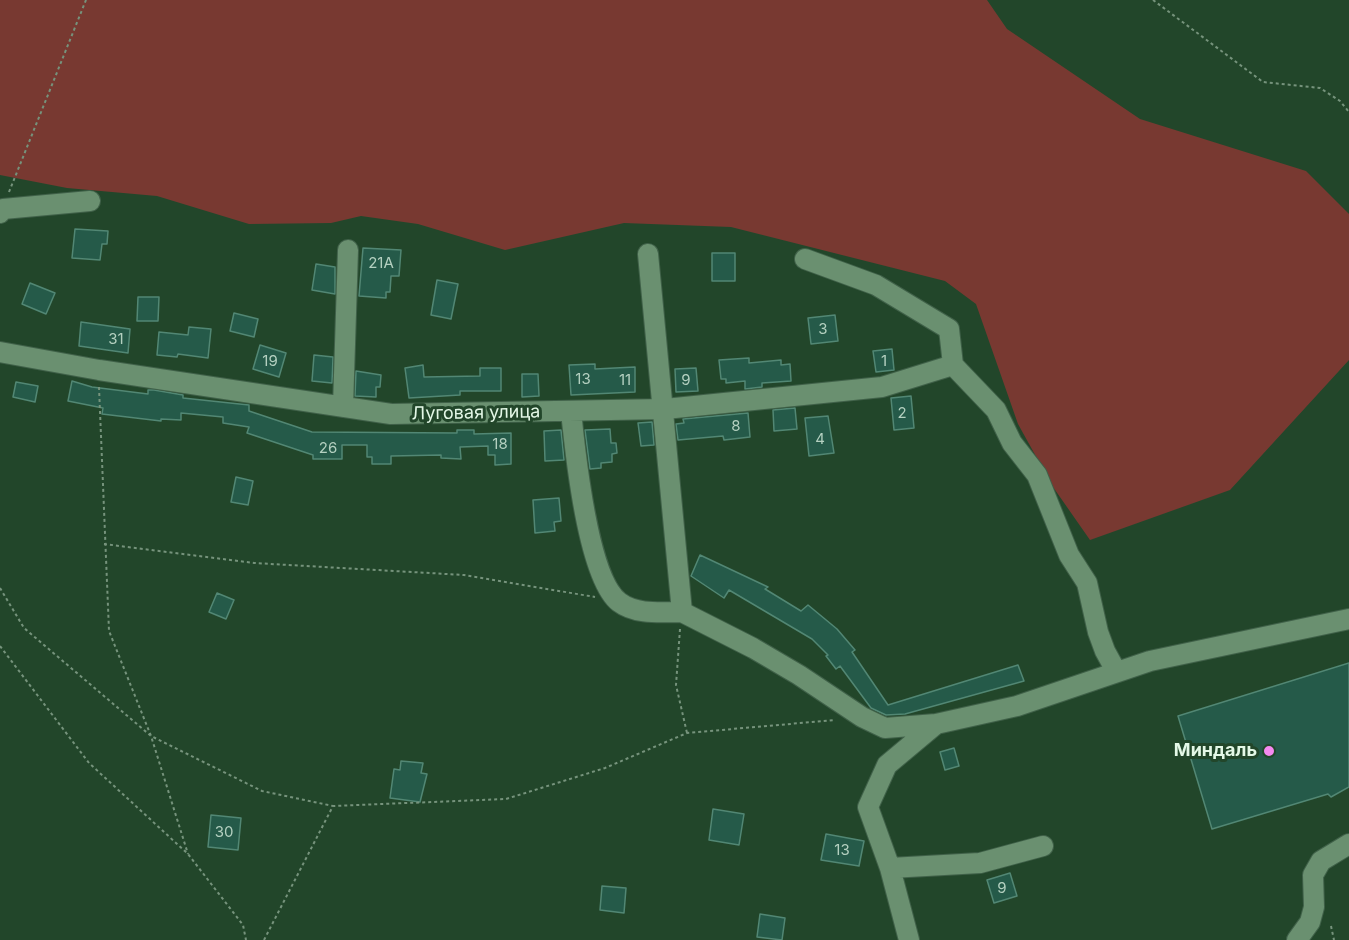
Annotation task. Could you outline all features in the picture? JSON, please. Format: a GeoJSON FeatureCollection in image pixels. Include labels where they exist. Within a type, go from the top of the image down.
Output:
{"type":"FeatureCollection","features":[{"type":"Feature","properties":{"kind":"street"},"geometry":{"type":"LineString","coordinates":[[1,211],[90,201]]}},
{"type":"Feature","properties":{"kind":"street"},"geometry":{"type":"LineString","coordinates":[[343,407],[348,250]]}},
{"type":"Feature","properties":{"kind":"street"},"geometry":{"type":"LineString","coordinates":[[648,254],[682,612]]}},
{"type":"Feature","properties":{"kind":"street"},"geometry":{"type":"LineString","coordinates":[[805,259],[876,285],[949,329],[953,365],[996,410],[1012,443],[1037,475],[1070,555],[1087,583],[1098,632],[1116,671]]}},
{"type":"Feature","properties":{"kind":"street","name":"Луговая улица"},"geometry":{"type":"LineString","coordinates":[[0,352],[99,370],[391,414],[664,409],[882,387],[953,365]]}},
{"type":"Feature","properties":{"kind":"street"},"geometry":{"type":"LineString","coordinates":[[571,411],[577,474],[600,572],[618,601],[644,612],[682,612],[799,675],[862,717],[885,728],[936,724],[1017,706],[1116,671],[1186,653],[1349,619]]}},
{"type":"Feature","properties":{"kind":"street"},"geometry":{"type":"LineString","coordinates":[[909,940],[890,868],[868,807],[887,765],[936,724]]}},
{"type":"Feature","properties":{"kind":"street"},"geometry":{"type":"LineString","coordinates":[[1297,940],[1312,914],[1313,875],[1321,861],[1349,844]]}},
{"type":"Feature","properties":{"kind":"street"},"geometry":{"type":"LineString","coordinates":[[890,868],[980,863],[1043,846]]}},
{"type":"Feature","properties":{"kind":"path"},"geometry":{"type":"LineString","coordinates":[[1,211],[86,0]]}},
{"type":"Feature","properties":{"kind":"path"},"geometry":{"type":"LineString","coordinates":[[1153,0],[1263,82],[1320,88],[1340,101],[1349,112]]}},
{"type":"Feature","properties":{"kind":"path"},"geometry":{"type":"LineString","coordinates":[[99,370],[109,631],[151,736],[188,854]]}},
{"type":"Feature","properties":{"kind":"path"},"geometry":{"type":"LineString","coordinates":[[104,544],[254,563],[464,575],[618,601]]}},
{"type":"Feature","properties":{"kind":"path"},"geometry":{"type":"LineString","coordinates":[[0,588],[24,628],[151,736],[262,790],[333,806],[506,798],[605,768],[687,733],[862,717]]}},
{"type":"Feature","properties":{"kind":"path"},"geometry":{"type":"LineString","coordinates":[[682,612],[676,685],[687,733]]}},
{"type":"Feature","properties":{"kind":"path"},"geometry":{"type":"LineString","coordinates":[[0,646],[88,763],[188,854],[243,925],[246,940]]}},
{"type":"Feature","properties":{"kind":"path"},"geometry":{"type":"LineString","coordinates":[[264,940],[333,806]]}},
{"type":"Feature","properties":{"kind":"path"},"geometry":{"type":"LineString","coordinates":[[1331,926],[1334,940]]}},
{"type":"Feature","properties":{"kind":"shaded area"},"geometry":{"type":"Polygon","coordinates":[[[0,0],[987,0],[1007,29],[1140,119],[1306,171],[1349,214],[1349,360],[1230,490],[1090,540],[1053,487],[1018,424],[976,304],[945,281],[731,227],[624,223],[505,250],[418,224],[361,216],[331,223],[249,224],[157,196],[67,188],[0,175],[0,0]]]}},
{"type":"Feature","properties":{"kind":"building"},"geometry":{"type":"Polygon","coordinates":[[[75,229],[108,231],[107,244],[102,244],[100,260],[72,258],[75,229]]]}},
{"type":"Feature","properties":{"kind":"building"},"geometry":{"type":"Polygon","coordinates":[[[363,248],[401,250],[399,276],[391,276],[390,292],[386,292],[386,298],[359,296],[363,248]]]}},
{"type":"Feature","properties":{"kind":"building"},"geometry":{"type":"Polygon","coordinates":[[[712,253],[735,253],[735,281],[712,281],[712,253]]]}},
{"type":"Feature","properties":{"kind":"building"},"geometry":{"type":"Polygon","coordinates":[[[316,264],[335,267],[335,294],[312,290],[316,264]]]}},
{"type":"Feature","properties":{"kind":"building"},"geometry":{"type":"Polygon","coordinates":[[[437,280],[458,284],[451,319],[431,315],[437,280]]]}},
{"type":"Feature","properties":{"kind":"building"},"geometry":{"type":"Polygon","coordinates":[[[30,283],[55,293],[46,314],[22,304],[30,283]]]}},
{"type":"Feature","properties":{"kind":"building"},"geometry":{"type":"Polygon","coordinates":[[[138,297],[159,297],[158,321],[137,321],[138,297]]]}},
{"type":"Feature","properties":{"kind":"building"},"geometry":{"type":"Polygon","coordinates":[[[234,313],[258,319],[254,337],[230,331],[234,313]]]}},
{"type":"Feature","properties":{"kind":"building"},"geometry":{"type":"Polygon","coordinates":[[[835,315],[838,341],[811,344],[808,318],[835,315]]]}},
{"type":"Feature","properties":{"kind":"building"},"geometry":{"type":"Polygon","coordinates":[[[81,322],[130,329],[128,353],[79,346],[81,322]]]}},
{"type":"Feature","properties":{"kind":"building"},"geometry":{"type":"Polygon","coordinates":[[[189,327],[211,329],[208,358],[178,354],[177,357],[157,355],[159,332],[188,335],[189,327]]]}},
{"type":"Feature","properties":{"kind":"building"},"geometry":{"type":"Polygon","coordinates":[[[260,345],[286,353],[279,377],[253,369],[260,345]]]}},
{"type":"Feature","properties":{"kind":"building"},"geometry":{"type":"Polygon","coordinates":[[[892,349],[894,370],[876,372],[873,351],[892,349]]]}},
{"type":"Feature","properties":{"kind":"building"},"geometry":{"type":"Polygon","coordinates":[[[314,355],[333,357],[332,383],[312,381],[314,355]]]}},
{"type":"Feature","properties":{"kind":"building"},"geometry":{"type":"Polygon","coordinates":[[[749,358],[749,363],[781,360],[781,365],[790,364],[791,381],[762,383],[762,387],[745,389],[745,381],[726,383],[726,379],[721,379],[719,360],[749,358]]]}},
{"type":"Feature","properties":{"kind":"building"},"geometry":{"type":"Polygon","coordinates":[[[595,364],[595,369],[635,367],[635,392],[571,395],[569,365],[595,364]]]}},
{"type":"Feature","properties":{"kind":"building"},"geometry":{"type":"Polygon","coordinates":[[[423,365],[424,377],[480,376],[480,368],[501,368],[501,391],[460,391],[460,395],[409,398],[405,368],[423,365]]]}},
{"type":"Feature","properties":{"kind":"building"},"geometry":{"type":"Polygon","coordinates":[[[696,368],[698,391],[676,392],[675,369],[696,368]]]}},
{"type":"Feature","properties":{"kind":"building"},"geometry":{"type":"Polygon","coordinates":[[[356,371],[381,375],[380,387],[376,387],[376,397],[355,396],[356,371]]]}},
{"type":"Feature","properties":{"kind":"building"},"geometry":{"type":"Polygon","coordinates":[[[522,374],[538,374],[539,396],[522,397],[522,374]]]}},
{"type":"Feature","properties":{"kind":"building"},"geometry":{"type":"Polygon","coordinates":[[[72,381],[92,387],[148,394],[148,390],[154,390],[183,395],[183,398],[249,405],[249,411],[312,432],[457,433],[457,430],[474,430],[474,434],[511,433],[511,464],[495,465],[495,455],[488,455],[488,446],[460,447],[461,459],[441,458],[441,455],[391,456],[391,464],[372,464],[372,457],[367,457],[367,445],[342,445],[342,459],[313,459],[313,455],[247,433],[249,427],[223,423],[223,417],[181,413],[181,420],[161,419],[161,421],[102,414],[103,408],[68,401],[72,381]]]}},
{"type":"Feature","properties":{"kind":"building"},"geometry":{"type":"Polygon","coordinates":[[[16,382],[38,386],[35,402],[13,397],[16,382]]]}},
{"type":"Feature","properties":{"kind":"building"},"geometry":{"type":"Polygon","coordinates":[[[911,396],[914,428],[894,430],[891,398],[911,396]]]}},
{"type":"Feature","properties":{"kind":"building"},"geometry":{"type":"Polygon","coordinates":[[[795,408],[797,429],[774,431],[773,410],[795,408]]]}},
{"type":"Feature","properties":{"kind":"building"},"geometry":{"type":"Polygon","coordinates":[[[748,413],[750,437],[724,440],[723,436],[678,440],[676,424],[684,423],[683,419],[748,413]]]}},
{"type":"Feature","properties":{"kind":"building"},"geometry":{"type":"Polygon","coordinates":[[[828,416],[834,453],[809,456],[805,418],[828,416]]]}},
{"type":"Feature","properties":{"kind":"building"},"geometry":{"type":"Polygon","coordinates":[[[652,422],[654,445],[641,446],[638,423],[652,422]]]}},
{"type":"Feature","properties":{"kind":"building"},"geometry":{"type":"Polygon","coordinates":[[[610,429],[611,443],[616,443],[617,453],[612,454],[612,462],[601,463],[601,468],[590,469],[585,430],[610,429]]]}},
{"type":"Feature","properties":{"kind":"building"},"geometry":{"type":"Polygon","coordinates":[[[561,430],[564,460],[545,461],[544,431],[561,430]]]}},
{"type":"Feature","properties":{"kind":"building"},"geometry":{"type":"Polygon","coordinates":[[[236,477],[253,481],[248,505],[231,502],[236,477]]]}},
{"type":"Feature","properties":{"kind":"building"},"geometry":{"type":"Polygon","coordinates":[[[559,498],[561,521],[554,522],[555,531],[535,533],[533,500],[559,498]]]}},
{"type":"Feature","properties":{"kind":"building"},"geometry":{"type":"Polygon","coordinates":[[[700,555],[768,587],[765,589],[801,611],[808,605],[837,629],[855,650],[852,652],[888,705],[1018,665],[1024,681],[905,714],[886,715],[871,708],[840,666],[836,669],[826,656],[828,655],[812,639],[729,590],[724,598],[691,576],[700,555]]]}},
{"type":"Feature","properties":{"kind":"building"},"geometry":{"type":"Polygon","coordinates":[[[217,593],[234,600],[226,619],[209,612],[217,593]]]}},
{"type":"Feature","properties":{"kind":"building","name":"Миндаль"},"geometry":{"type":"Polygon","coordinates":[[[1349,663],[1349,787],[1331,797],[1328,794],[1212,829],[1178,716],[1349,663]]]}},
{"type":"Feature","properties":{"kind":"building"},"geometry":{"type":"Polygon","coordinates":[[[954,748],[959,766],[945,770],[940,752],[954,748]]]}},
{"type":"Feature","properties":{"kind":"building"},"geometry":{"type":"Polygon","coordinates":[[[401,761],[423,763],[421,773],[427,774],[420,802],[390,798],[394,769],[400,770],[401,761]]]}},
{"type":"Feature","properties":{"kind":"building"},"geometry":{"type":"Polygon","coordinates":[[[713,809],[744,814],[739,845],[709,840],[713,809]]]}},
{"type":"Feature","properties":{"kind":"building"},"geometry":{"type":"Polygon","coordinates":[[[211,815],[241,818],[238,850],[208,847],[211,815]]]}},
{"type":"Feature","properties":{"kind":"building"},"geometry":{"type":"Polygon","coordinates":[[[826,834],[864,841],[859,866],[821,860],[826,834]]]}},
{"type":"Feature","properties":{"kind":"building"},"geometry":{"type":"Polygon","coordinates":[[[1010,873],[1017,896],[994,903],[987,880],[1010,873]]]}},
{"type":"Feature","properties":{"kind":"building"},"geometry":{"type":"Polygon","coordinates":[[[602,886],[626,888],[624,913],[600,910],[602,886]]]}},
{"type":"Feature","properties":{"kind":"building"},"geometry":{"type":"Polygon","coordinates":[[[760,914],[785,918],[782,940],[757,937],[760,914]]]}},
{"type":"Feature","properties":{"kind":"place","name":"Миндаль"},"geometry":{"type":"Point","coordinates":[1269,751]}}]}
